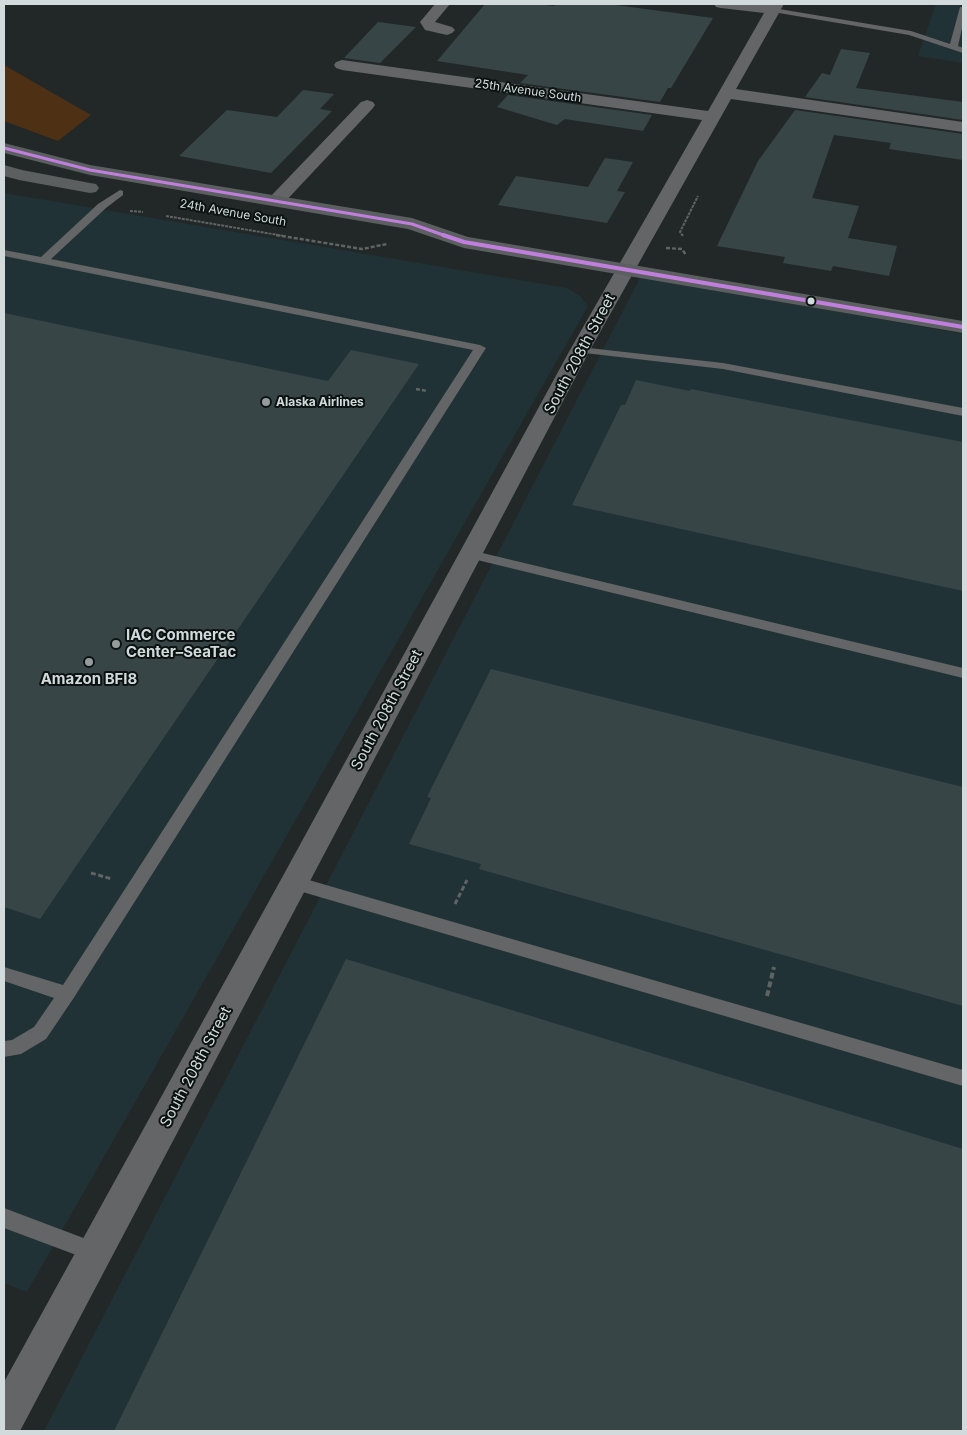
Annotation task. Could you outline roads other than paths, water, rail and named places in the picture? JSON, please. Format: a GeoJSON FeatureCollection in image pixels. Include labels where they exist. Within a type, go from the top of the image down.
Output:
{"type":"FeatureCollection","features":[{"type":"Feature","properties":{"kind":"street"},"geometry":{"type":"LineString","coordinates":[[443,4],[427,22],[430,28],[447,30]]}},
{"type":"Feature","properties":{"kind":"street"},"geometry":{"type":"LineString","coordinates":[[720,4],[775,7]]}},
{"type":"Feature","properties":{"kind":"street","name":"South 208th Street"},"geometry":{"type":"LineString","coordinates":[[4,1420],[295,883],[470,554],[496,510],[580,350],[775,7]]}},
{"type":"Feature","properties":{"kind":"street","name":"25th Avenue South"},"geometry":{"type":"LineString","coordinates":[[342,65],[714,117]]}},
{"type":"Feature","properties":{"kind":"street"},"geometry":{"type":"LineString","coordinates":[[727,93],[963,127]]}},
{"type":"Feature","properties":{"kind":"street"},"geometry":{"type":"LineString","coordinates":[[276,201],[367,104]]}},
{"type":"Feature","properties":{"kind":"street","name":"24th Avenue South"},"geometry":{"type":"LineString","coordinates":[[4,148],[90,170],[412,224],[464,242]]}},
{"type":"Feature","properties":{"kind":"street"},"geometry":{"type":"LineString","coordinates":[[4,170],[19,175],[139,196]]}},
{"type":"Feature","properties":{"kind":"street","name":"24th Avenue South"},"geometry":{"type":"LineString","coordinates":[[400,242],[464,242],[963,327]]}},
{"type":"Feature","properties":{"kind":"lane"},"geometry":{"type":"LineString","coordinates":[[775,7],[911,33],[952,48],[963,50]]}},
{"type":"Feature","properties":{"kind":"lane"},"geometry":{"type":"LineString","coordinates":[[952,48],[963,9]]}},
{"type":"Feature","properties":{"kind":"lane"},"geometry":{"type":"LineString","coordinates":[[43,261],[102,206],[120,193]]}},
{"type":"Feature","properties":{"kind":"lane"},"geometry":{"type":"LineString","coordinates":[[4,253],[480,348],[67,994],[40,1033],[15,1048],[4,1049]]}},
{"type":"Feature","properties":{"kind":"lane"},"geometry":{"type":"LineString","coordinates":[[580,350],[723,366],[963,412]]}},
{"type":"Feature","properties":{"kind":"lane"},"geometry":{"type":"LineString","coordinates":[[470,554],[963,673]]}},
{"type":"Feature","properties":{"kind":"lane"},"geometry":{"type":"LineString","coordinates":[[295,883],[963,1078]]}},
{"type":"Feature","properties":{"kind":"lane"},"geometry":{"type":"LineString","coordinates":[[4,974],[67,994]]}},
{"type":"Feature","properties":{"kind":"lane"},"geometry":{"type":"LineString","coordinates":[[4,1218],[95,1252]]}},
{"type":"Feature","properties":{"kind":"place","name":"Alaska Airlines"},"geometry":{"type":"Point","coordinates":[266,402]}},
{"type":"Feature","properties":{"kind":"place","name":"IAC Commerce Center–SeaTac"},"geometry":{"type":"Point","coordinates":[116,644]}},
{"type":"Feature","properties":{"kind":"place","name":"Amazon BFI8"},"geometry":{"type":"Point","coordinates":[89,662]}}]}
